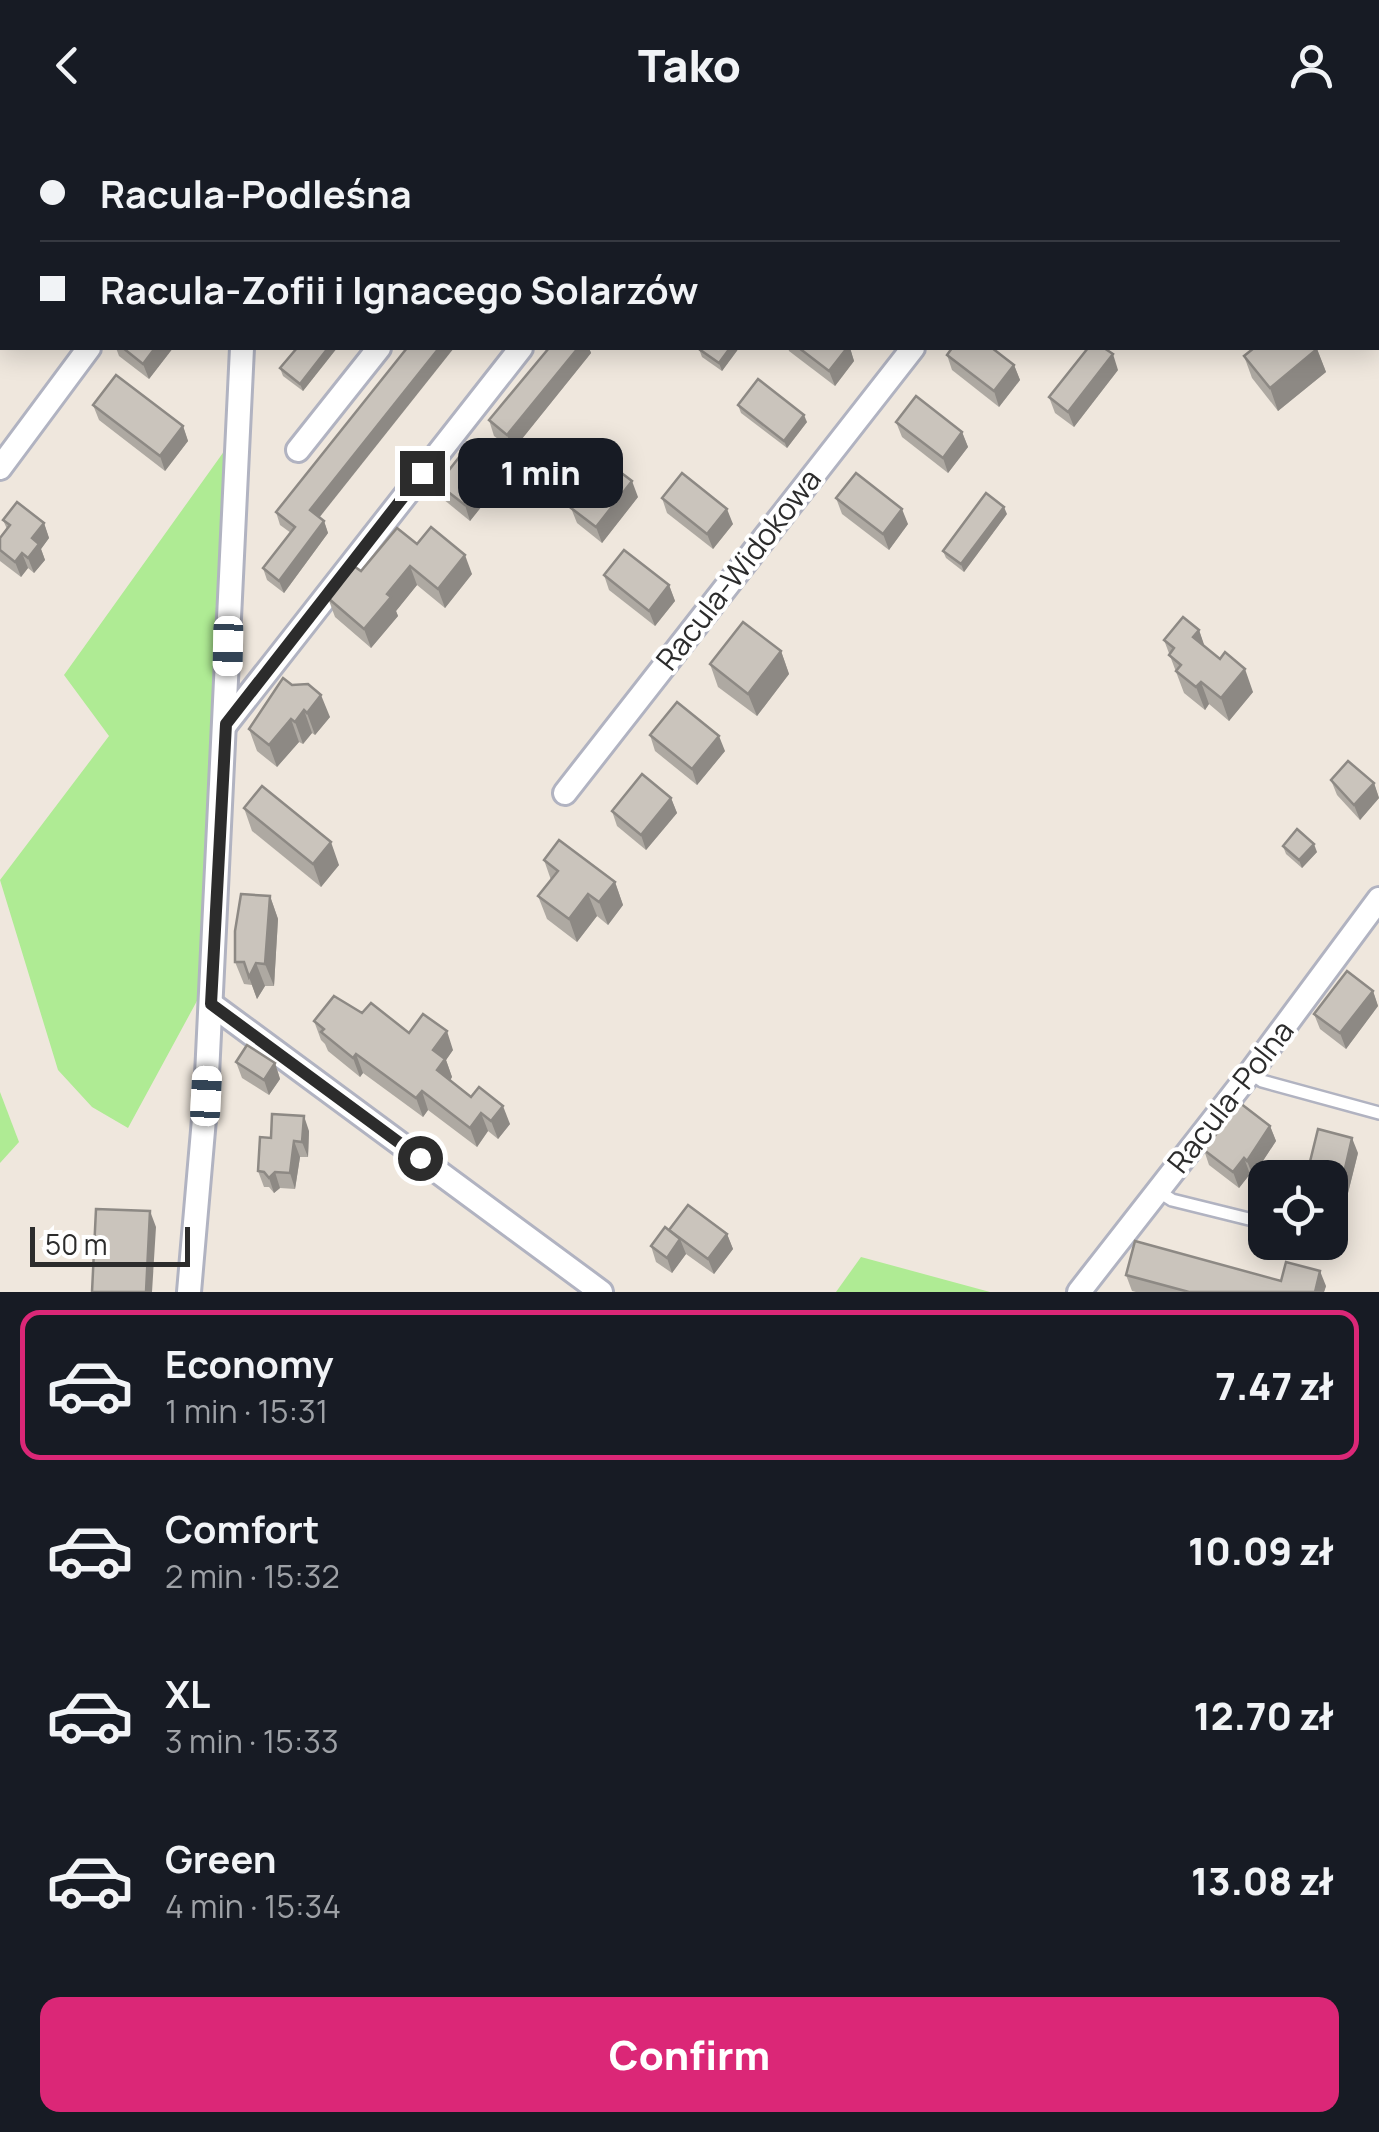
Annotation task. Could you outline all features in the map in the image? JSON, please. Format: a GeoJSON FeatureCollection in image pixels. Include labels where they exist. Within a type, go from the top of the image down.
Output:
{"type":"FeatureCollection","features":[{"type":"Feature","properties":{"kind":"street"},"geometry":{"type":"LineString","coordinates":[[0,468],[88,350]]}},
{"type":"Feature","properties":{"kind":"street"},"geometry":{"type":"LineString","coordinates":[[189,1292],[211,1004],[226,724],[232,488],[242,350]]}},
{"type":"Feature","properties":{"kind":"street"},"geometry":{"type":"LineString","coordinates":[[298,450],[377,350]]}},
{"type":"Feature","properties":{"kind":"street"},"geometry":{"type":"LineString","coordinates":[[226,724],[519,350]]}},
{"type":"Feature","properties":{"kind":"street","name":"Racula-Widokowa"},"geometry":{"type":"LineString","coordinates":[[565,793],[911,350]]}},
{"type":"Feature","properties":{"kind":"street","name":"Racula-Polna"},"geometry":{"type":"LineString","coordinates":[[1079,1292],[1250,1074],[1379,899]]}},
{"type":"Feature","properties":{"kind":"street"},"geometry":{"type":"LineString","coordinates":[[211,1004],[601,1292]]}},
{"type":"Feature","properties":{"kind":"lane"},"geometry":{"type":"LineString","coordinates":[[1250,1074],[1379,1114]]}},
{"type":"Feature","properties":{"kind":"lane"},"geometry":{"type":"LineString","coordinates":[[1158,1191],[1172,1200],[1248,1219]]}},
{"type":"Feature","properties":{"kind":"green space"},"geometry":{"type":"Polygon","coordinates":[[[225,450],[198,999],[128,1128],[92,1107],[58,1070],[0,880],[109,736],[64,675],[225,450]]]}},
{"type":"Feature","properties":{"kind":"green space"},"geometry":{"type":"Polygon","coordinates":[[[0,1092],[19,1142],[0,1163],[0,1092]]]}},
{"type":"Feature","properties":{"kind":"green space"},"geometry":{"type":"Polygon","coordinates":[[[861,1257],[990,1292],[836,1292],[861,1257]]]}},
{"type":"Feature","properties":{"kind":"building"},"geometry":{"type":"Polygon","coordinates":[[[126,350],[154,350],[143,364],[126,350]]]}},
{"type":"Feature","properties":{"kind":"building"},"geometry":{"type":"Polygon","coordinates":[[[295,350],[326,350],[300,384],[280,368],[295,350]]]}},
{"type":"Feature","properties":{"kind":"building"},"geometry":{"type":"Polygon","coordinates":[[[405,350],[437,350],[310,510],[324,521],[279,581],[263,568],[295,527],[276,512],[405,350]]]}},
{"type":"Feature","properties":{"kind":"building"},"geometry":{"type":"Polygon","coordinates":[[[547,350],[576,350],[507,435],[489,420],[547,350]]]}},
{"type":"Feature","properties":{"kind":"building"},"geometry":{"type":"Polygon","coordinates":[[[700,350],[729,350],[719,363],[700,350]]]}},
{"type":"Feature","properties":{"kind":"building"},"geometry":{"type":"Polygon","coordinates":[[[802,350],[845,350],[829,371],[802,350]]]}},
{"type":"Feature","properties":{"kind":"building"},"geometry":{"type":"Polygon","coordinates":[[[951,350],[995,350],[1014,365],[994,391],[947,355],[951,350]]]}},
{"type":"Feature","properties":{"kind":"building"},"geometry":{"type":"Polygon","coordinates":[[[1086,350],[1107,350],[1113,354],[1068,412],[1049,397],[1086,350]]]}},
{"type":"Feature","properties":{"kind":"building"},"geometry":{"type":"Polygon","coordinates":[[[1252,350],[1316,350],[1270,388],[1244,356],[1252,350]]]}},
{"type":"Feature","properties":{"kind":"building"},"geometry":{"type":"Polygon","coordinates":[[[116,375],[183,426],[160,456],[93,405],[116,375]]]}},
{"type":"Feature","properties":{"kind":"building"},"geometry":{"type":"Polygon","coordinates":[[[758,379],[804,415],[784,441],[738,405],[758,379]]]}},
{"type":"Feature","properties":{"kind":"building"},"geometry":{"type":"Polygon","coordinates":[[[916,396],[962,432],[943,458],[896,422],[916,396]]]}},
{"type":"Feature","properties":{"kind":"building"},"geometry":{"type":"Polygon","coordinates":[[[468,446],[495,467],[465,505],[438,484],[468,446]]]}},
{"type":"Feature","properties":{"kind":"building"},"geometry":{"type":"Polygon","coordinates":[[[607,462],[632,481],[596,527],[571,508],[607,462]]]}},
{"type":"Feature","properties":{"kind":"building"},"geometry":{"type":"Polygon","coordinates":[[[682,473],[727,509],[707,534],[662,498],[682,473]]]}},
{"type":"Feature","properties":{"kind":"building"},"geometry":{"type":"Polygon","coordinates":[[[856,473],[902,509],[883,534],[836,498],[856,473]]]}},
{"type":"Feature","properties":{"kind":"building"},"geometry":{"type":"Polygon","coordinates":[[[986,493],[1004,507],[961,564],[943,551],[986,493]]]}},
{"type":"Feature","properties":{"kind":"building"},"geometry":{"type":"Polygon","coordinates":[[[17,502],[44,523],[32,538],[39,544],[28,558],[22,553],[15,562],[0,550],[0,538],[10,525],[3,520],[17,502]]]}},
{"type":"Feature","properties":{"kind":"building"},"geometry":{"type":"Polygon","coordinates":[[[431,527],[465,555],[438,589],[410,566],[364,629],[328,598],[355,567],[361,571],[397,528],[417,544],[431,527]]]}},
{"type":"Feature","properties":{"kind":"building"},"geometry":{"type":"Polygon","coordinates":[[[624,550],[669,585],[649,611],[604,575],[624,550]]]}},
{"type":"Feature","properties":{"kind":"building"},"geometry":{"type":"Polygon","coordinates":[[[1183,617],[1199,630],[1193,637],[1220,659],[1225,652],[1245,669],[1221,698],[1201,682],[1196,687],[1176,671],[1181,665],[1169,655],[1174,648],[1164,640],[1183,617]]]}},
{"type":"Feature","properties":{"kind":"building"},"geometry":{"type":"Polygon","coordinates":[[[743,622],[781,651],[748,694],[710,664],[743,622]]]}},
{"type":"Feature","properties":{"kind":"building"},"geometry":{"type":"Polygon","coordinates":[[[283,678],[292,685],[308,684],[321,695],[307,713],[304,710],[295,722],[291,719],[269,745],[249,729],[283,678]]]}},
{"type":"Feature","properties":{"kind":"building"},"geometry":{"type":"Polygon","coordinates":[[[677,702],[719,736],[692,769],[650,735],[677,702]]]}},
{"type":"Feature","properties":{"kind":"building"},"geometry":{"type":"Polygon","coordinates":[[[1348,761],[1374,783],[1354,805],[1331,780],[1348,761]]]}},
{"type":"Feature","properties":{"kind":"building"},"geometry":{"type":"Polygon","coordinates":[[[642,774],[671,798],[641,835],[612,811],[642,774]]]}},
{"type":"Feature","properties":{"kind":"building"},"geometry":{"type":"Polygon","coordinates":[[[262,786],[331,842],[313,864],[244,808],[262,786]]]}},
{"type":"Feature","properties":{"kind":"building"},"geometry":{"type":"Polygon","coordinates":[[[1297,829],[1314,844],[1299,860],[1283,846],[1297,829]]]}},
{"type":"Feature","properties":{"kind":"building"},"geometry":{"type":"Polygon","coordinates":[[[559,840],[615,882],[599,902],[588,894],[569,919],[538,896],[558,871],[544,860],[559,840]]]}},
{"type":"Feature","properties":{"kind":"building"},"geometry":{"type":"Polygon","coordinates":[[[241,894],[270,896],[265,964],[256,963],[249,977],[244,962],[235,962],[241,894]]]}},
{"type":"Feature","properties":{"kind":"building"},"geometry":{"type":"Polygon","coordinates":[[[1347,971],[1373,991],[1340,1033],[1314,1014],[1347,971]]]}},
{"type":"Feature","properties":{"kind":"building"},"geometry":{"type":"Polygon","coordinates":[[[334,996],[362,1013],[371,1003],[409,1033],[423,1014],[447,1031],[433,1050],[445,1059],[437,1070],[471,1097],[479,1087],[503,1106],[491,1121],[481,1113],[470,1128],[422,1091],[416,1098],[356,1054],[353,1058],[321,1032],[324,1029],[314,1021],[334,996]]]}},
{"type":"Feature","properties":{"kind":"building"},"geometry":{"type":"Polygon","coordinates":[[[247,1045],[275,1063],[264,1080],[236,1062],[247,1045]]]}},
{"type":"Feature","properties":{"kind":"building"},"geometry":{"type":"Polygon","coordinates":[[[1240,1103],[1270,1126],[1247,1161],[1244,1158],[1233,1172],[1204,1150],[1240,1103]]]}},
{"type":"Feature","properties":{"kind":"building"},"geometry":{"type":"Polygon","coordinates":[[[272,1114],[304,1116],[302,1142],[294,1141],[290,1173],[275,1172],[269,1178],[258,1171],[260,1137],[271,1138],[272,1114]]]}},
{"type":"Feature","properties":{"kind":"building"},"geometry":{"type":"Polygon","coordinates":[[[1318,1129],[1352,1138],[1347,1160],[1310,1160],[1318,1129]]]}},
{"type":"Feature","properties":{"kind":"building"},"geometry":{"type":"Polygon","coordinates":[[[688,1205],[727,1234],[708,1259],[669,1230],[688,1205]]]}},
{"type":"Feature","properties":{"kind":"building"},"geometry":{"type":"Polygon","coordinates":[[[96,1209],[150,1211],[146,1292],[92,1292],[96,1209]]]}},
{"type":"Feature","properties":{"kind":"building"},"geometry":{"type":"Polygon","coordinates":[[[665,1227],[680,1239],[667,1258],[651,1246],[665,1227]]]}},
{"type":"Feature","properties":{"kind":"building"},"geometry":{"type":"Polygon","coordinates":[[[1135,1241],[1281,1281],[1286,1262],[1320,1271],[1315,1292],[1189,1292],[1126,1275],[1135,1241]]]}},
{"type":"Feature","properties":{"kind":"route"},"geometry":{"type":"LineString","coordinates":[[420,1158],[211,1004],[226,724],[422,473]]}}]}
